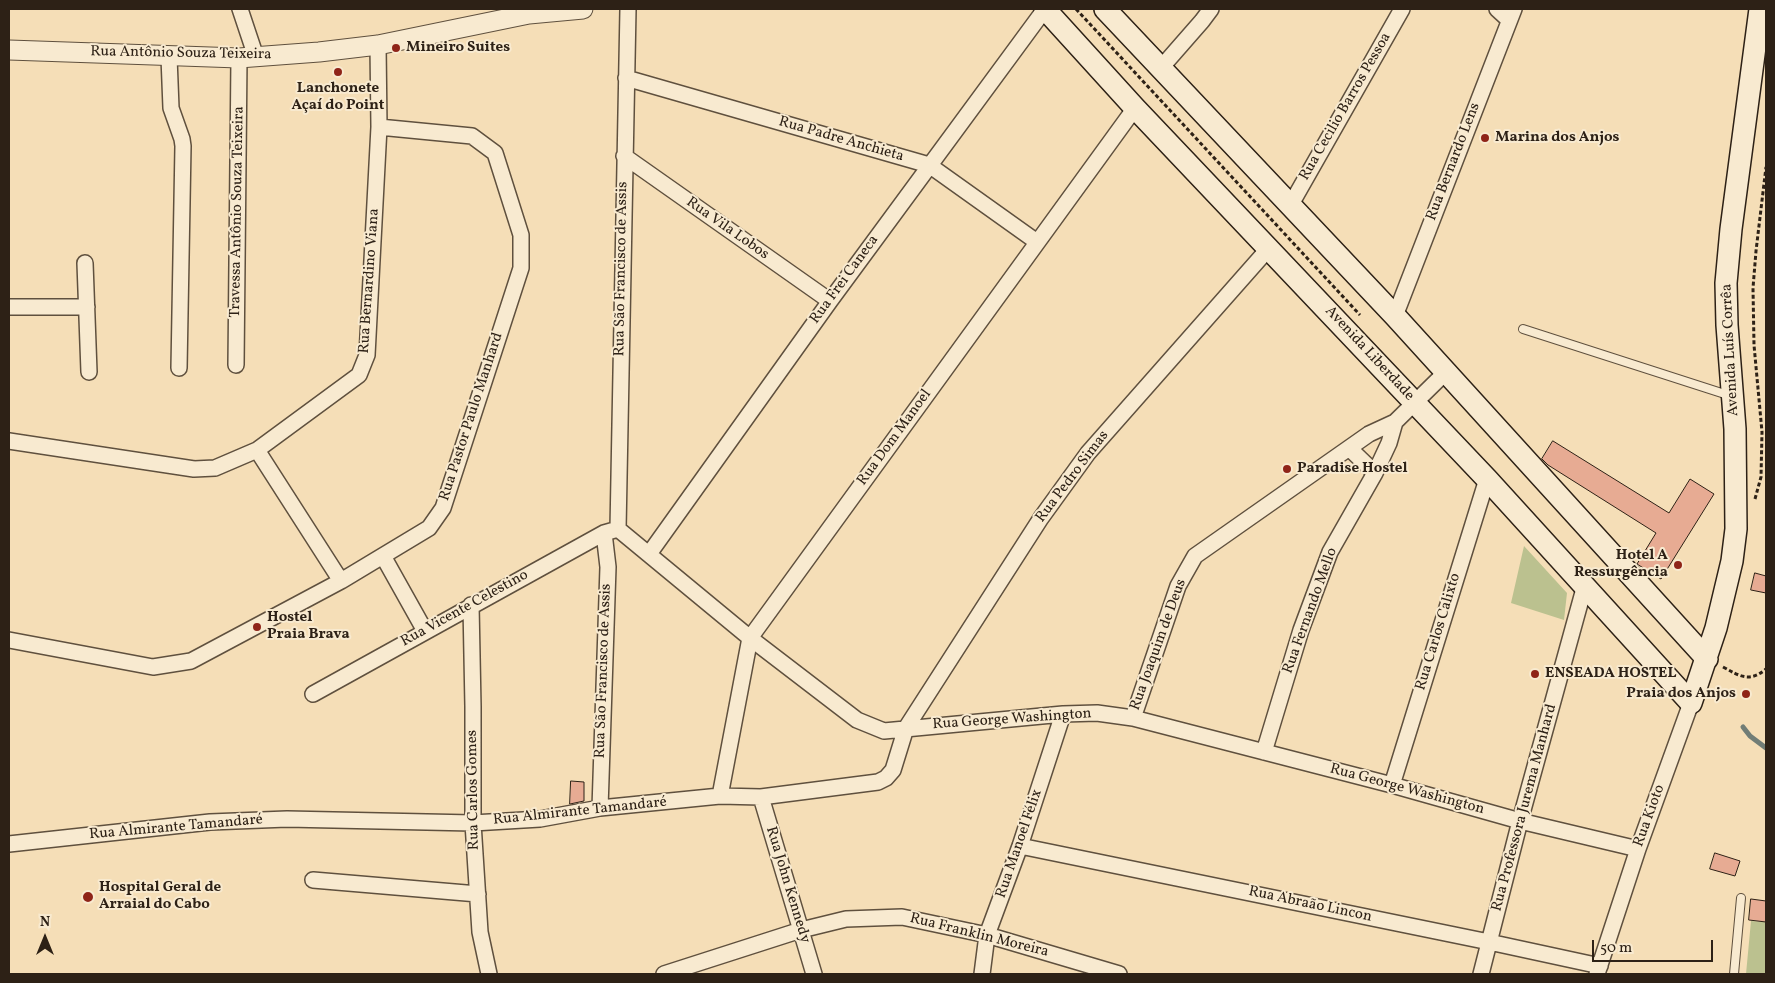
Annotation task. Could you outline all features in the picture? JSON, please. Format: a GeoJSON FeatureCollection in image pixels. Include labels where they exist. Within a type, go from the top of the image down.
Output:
{"type":"FeatureCollection","features":[{"type":"Feature","properties":{"kind":"main road","name":"Avenida Liberdade"},"geometry":{"type":"LineString","coordinates":[[1045,9],[1135,108],[1487,479],[1691,703]]}},
{"type":"Feature","properties":{"kind":"main road"},"geometry":{"type":"LineString","coordinates":[[1105,9],[1395,316],[1707,659]]}},
{"type":"Feature","properties":{"kind":"main road","name":"Avenida Luís Corrêa"},"geometry":{"type":"LineString","coordinates":[[1707,659],[1725,594],[1736,529],[1736,429],[1726,307],[1728,259],[1760,9]]}},
{"type":"Feature","properties":{"kind":"main road","name":"Rua Kioto"},"geometry":{"type":"LineString","coordinates":[[1691,703],[1707,659]]}},
{"type":"Feature","properties":{"kind":"street","name":"Travessa Antônio Souza Teixeira"},"geometry":{"type":"LineString","coordinates":[[236,365],[247,57],[240,9]]}},
{"type":"Feature","properties":{"kind":"street"},"geometry":{"type":"LineString","coordinates":[[529,11],[583,9]]}},
{"type":"Feature","properties":{"kind":"street","name":"Rua São Francisco de Assis"},"geometry":{"type":"LineString","coordinates":[[600,808],[628,9]]}},
{"type":"Feature","properties":{"kind":"street","name":"Rua Frei Caneca"},"geometry":{"type":"LineString","coordinates":[[649,554],[830,301],[1045,9]]}},
{"type":"Feature","properties":{"kind":"street"},"geometry":{"type":"LineString","coordinates":[[1160,68],[1202,22],[1211,9]]}},
{"type":"Feature","properties":{"kind":"street","name":"Rua Cecilio Barros Pessoa"},"geometry":{"type":"LineString","coordinates":[[1290,206],[1402,9]]}},
{"type":"Feature","properties":{"kind":"street"},"geometry":{"type":"LineString","coordinates":[[1497,9],[1512,15]]}},
{"type":"Feature","properties":{"kind":"street","name":"Rua Antônio Souza Teixeira"},"geometry":{"type":"LineString","coordinates":[[9,50],[169,57],[247,57],[319,52],[378,45],[529,11]]}},
{"type":"Feature","properties":{"kind":"street","name":"Rua Bernardo Lens"},"geometry":{"type":"LineString","coordinates":[[1395,316],[1512,15]]}},
{"type":"Feature","properties":{"kind":"street","name":"Rua Bernardino Viana"},"geometry":{"type":"LineString","coordinates":[[9,441],[194,469],[215,468],[256,450],[359,374],[367,355],[379,127],[378,45]]}},
{"type":"Feature","properties":{"kind":"street"},"geometry":{"type":"LineString","coordinates":[[169,57],[171,108],[183,146],[180,368]]}},
{"type":"Feature","properties":{"kind":"street","name":"Rua Padre Anchieta"},"geometry":{"type":"LineString","coordinates":[[626,78],[929,165],[1038,242]]}},
{"type":"Feature","properties":{"kind":"street","name":"Rua Dom Manoel"},"geometry":{"type":"LineString","coordinates":[[720,796],[750,638],[1135,108]]}},
{"type":"Feature","properties":{"kind":"street","name":"Rua Pastor Paulo Manhard"},"geometry":{"type":"LineString","coordinates":[[9,640],[153,667],[191,661],[341,580],[429,528],[443,508],[521,268],[521,235],[495,152],[472,136],[379,127]]}},
{"type":"Feature","properties":{"kind":"street","name":"Rua Vila Lobos"},"geometry":{"type":"LineString","coordinates":[[624,156],[830,301]]}},
{"type":"Feature","properties":{"kind":"street","name":"Rua Pedro Simas"},"geometry":{"type":"LineString","coordinates":[[906,728],[1042,518],[1088,454],[1269,248]]}},
{"type":"Feature","properties":{"kind":"street"},"geometry":{"type":"LineString","coordinates":[[85,263],[89,372]]}},
{"type":"Feature","properties":{"kind":"street"},"geometry":{"type":"LineString","coordinates":[[9,307],[87,307]]}},
{"type":"Feature","properties":{"kind":"street","name":"Rua Joaquim de Deus"},"geometry":{"type":"LineString","coordinates":[[1133,718],[1178,586],[1195,556],[1369,434],[1395,422],[1416,404],[1446,372]]}},
{"type":"Feature","properties":{"kind":"street","name":"Rua Fernando Mello"},"geometry":{"type":"LineString","coordinates":[[1264,752],[1300,630],[1330,552],[1375,473],[1389,443],[1395,422]]}},
{"type":"Feature","properties":{"kind":"street"},"geometry":{"type":"LineString","coordinates":[[1349,448],[1375,473]]}},
{"type":"Feature","properties":{"kind":"street"},"geometry":{"type":"LineString","coordinates":[[256,450],[341,580]]}},
{"type":"Feature","properties":{"kind":"street","name":"Rua Carlos Calixto"},"geometry":{"type":"LineString","coordinates":[[1392,785],[1487,479]]}},
{"type":"Feature","properties":{"kind":"street","name":"Rua George Washington"},"geometry":{"type":"LineString","coordinates":[[611,531],[649,554],[750,638],[857,720],[884,731],[1062,714],[1097,714],[1133,718],[1392,785],[1520,821],[1638,849]]}},
{"type":"Feature","properties":{"kind":"street","name":"Rua Vicente Celestino"},"geometry":{"type":"LineString","coordinates":[[313,694],[470,605],[611,531]]}},
{"type":"Feature","properties":{"kind":"street"},"geometry":{"type":"LineString","coordinates":[[383,556],[425,631]]}},
{"type":"Feature","properties":{"kind":"street","name":"Rua Professora Jurema Manhard"},"geometry":{"type":"LineString","coordinates":[[1481,974],[1520,821],[1585,585]]}},
{"type":"Feature","properties":{"kind":"street","name":"Rua Carlos Gomes"},"geometry":{"type":"LineString","coordinates":[[470,605],[473,707],[473,823],[480,932],[489,974]]}},
{"type":"Feature","properties":{"kind":"street","name":"Rua Kioto"},"geometry":{"type":"LineString","coordinates":[[1598,970],[1638,849],[1691,703]]}},
{"type":"Feature","properties":{"kind":"street","name":"Rua Manoel Félix"},"geometry":{"type":"LineString","coordinates":[[982,974],[988,935],[1020,846],[1062,714]]}},
{"type":"Feature","properties":{"kind":"street","name":"Rua Almirante Tamandaré"},"geometry":{"type":"LineString","coordinates":[[9,844],[210,822],[288,819],[473,823],[540,819],[600,808],[720,796],[761,797],[878,782],[886,778],[893,770],[906,728]]}},
{"type":"Feature","properties":{"kind":"street","name":"Rua John Kennedy"},"geometry":{"type":"LineString","coordinates":[[761,797],[814,974]]}},
{"type":"Feature","properties":{"kind":"street","name":"Rua Abraão Lincon"},"geometry":{"type":"LineString","coordinates":[[1020,846],[1489,942],[1598,970]]}},
{"type":"Feature","properties":{"kind":"street"},"geometry":{"type":"LineString","coordinates":[[313,880],[478,894]]}},
{"type":"Feature","properties":{"kind":"street","name":"Rua Franklin Moreira"},"geometry":{"type":"LineString","coordinates":[[664,974],[801,930],[846,919],[902,917],[988,935],[1119,974]]}},
{"type":"Feature","properties":{"kind":"lane"},"geometry":{"type":"LineString","coordinates":[[1523,329],[1733,396]]}},
{"type":"Feature","properties":{"kind":"lane"},"geometry":{"type":"LineString","coordinates":[[1734,974],[1741,898]]}},
{"type":"Feature","properties":{"kind":"path"},"geometry":{"type":"LineString","coordinates":[[1754,503],[1762,477],[1762,432],[1754,345],[1753,288],[1766,167]]}},
{"type":"Feature","properties":{"kind":"path"},"geometry":{"type":"LineString","coordinates":[[1707,659],[1743,677],[1760,674],[1766,669]]}},
{"type":"Feature","properties":{"kind":"green space"},"geometry":{"type":"Polygon","coordinates":[[[1524,546],[1567,593],[1564,620],[1511,603],[1524,546]]]}},
{"type":"Feature","properties":{"kind":"green space"},"geometry":{"type":"Polygon","coordinates":[[[1751,921],[1766,922],[1766,974],[1746,974],[1751,921]]]}},
{"type":"Feature","properties":{"kind":"building"},"geometry":{"type":"Polygon","coordinates":[[[1553,441],[1669,513],[1690,479],[1714,494],[1661,579],[1637,564],[1656,533],[1548,465],[1542,459],[1553,441]]]}},
{"type":"Feature","properties":{"kind":"building"},"geometry":{"type":"Polygon","coordinates":[[[1755,573],[1766,576],[1766,593],[1751,590],[1755,573]]]}},
{"type":"Feature","properties":{"kind":"building"},"geometry":{"type":"Polygon","coordinates":[[[571,781],[584,782],[584,801],[570,804],[571,781]]]}},
{"type":"Feature","properties":{"kind":"building"},"geometry":{"type":"Polygon","coordinates":[[[1715,853],[1740,861],[1735,876],[1710,869],[1715,853]]]}},
{"type":"Feature","properties":{"kind":"building"},"geometry":{"type":"Polygon","coordinates":[[[1751,899],[1766,901],[1766,922],[1749,920],[1751,899]]]}},
{"type":"Feature","properties":{"kind":"waterway"},"geometry":{"type":"LineString","coordinates":[[1743,727],[1750,736],[1766,748]]}},
{"type":"Feature","properties":{"kind":"place","name":"Mineiro Suites"},"geometry":{"type":"Point","coordinates":[396,48]}},
{"type":"Feature","properties":{"kind":"place","name":"Lanchonete Açaí do Point"},"geometry":{"type":"Point","coordinates":[338,72]}},
{"type":"Feature","properties":{"kind":"place","name":"Marina dos Anjos"},"geometry":{"type":"Point","coordinates":[1485,138]}},
{"type":"Feature","properties":{"kind":"place","name":"Paradise Hostel"},"geometry":{"type":"Point","coordinates":[1287,469]}},
{"type":"Feature","properties":{"kind":"place","name":"Hotel A Ressurgência"},"geometry":{"type":"Point","coordinates":[1678,565]}},
{"type":"Feature","properties":{"kind":"place","name":"Hostel Praia Brava"},"geometry":{"type":"Point","coordinates":[257,627]}},
{"type":"Feature","properties":{"kind":"place","name":"ENSEADA HOSTEL"},"geometry":{"type":"Point","coordinates":[1535,674]}},
{"type":"Feature","properties":{"kind":"place","name":"Praia dos Anjos"},"geometry":{"type":"Point","coordinates":[1746,694]}},
{"type":"Feature","properties":{"kind":"place","name":"Hospital Geral de Arraial do Cabo"},"geometry":{"type":"Point","coordinates":[88,897]}}]}
